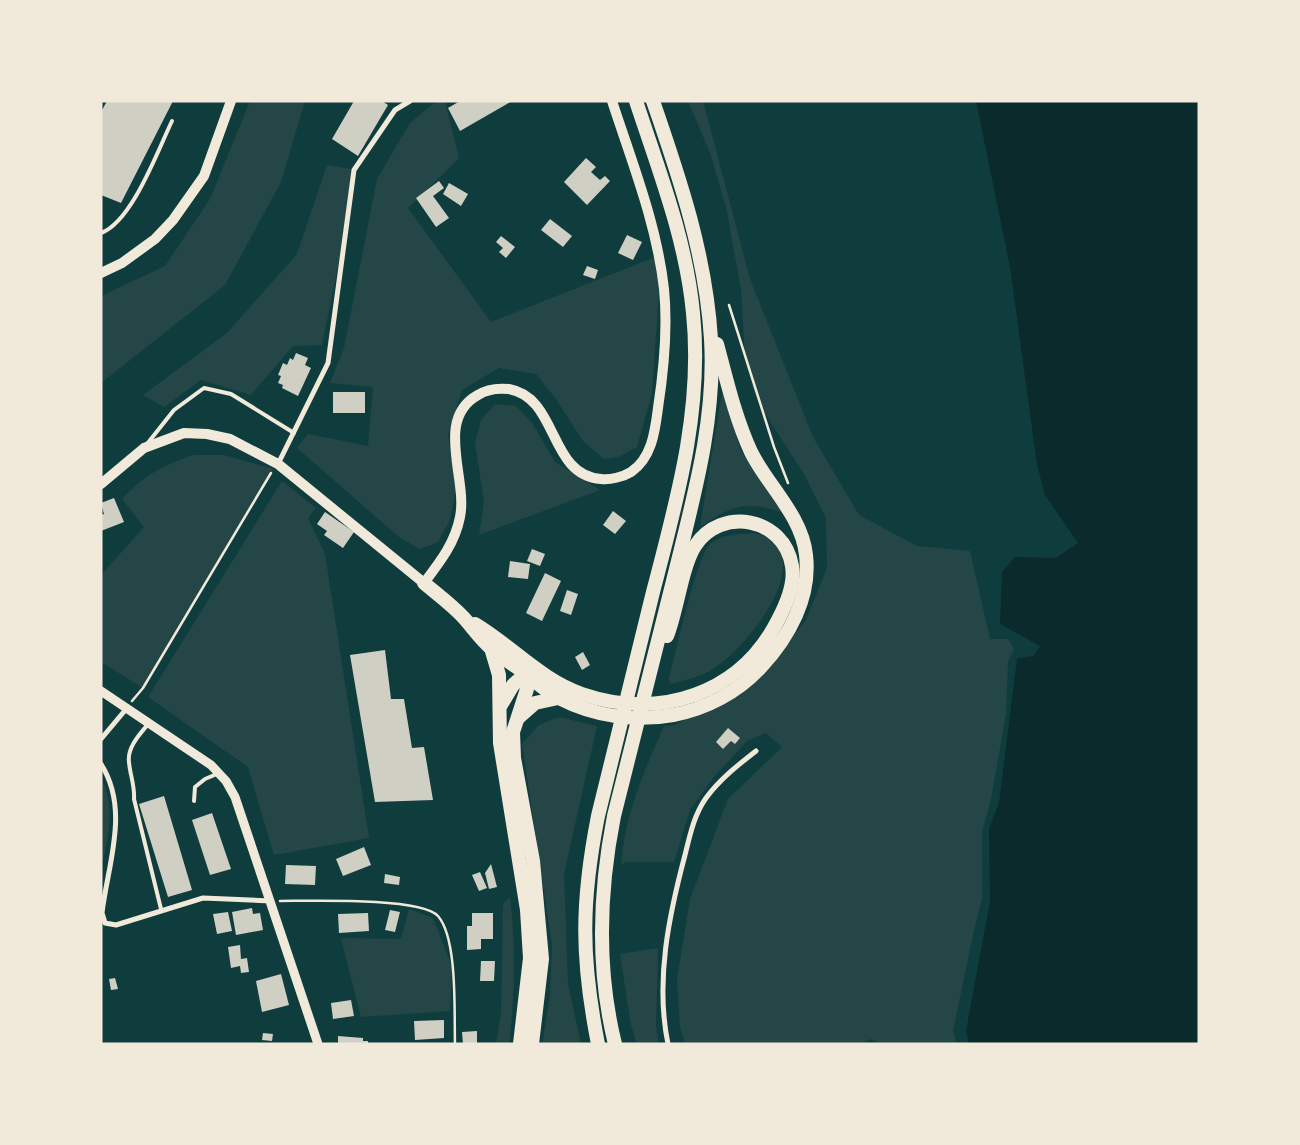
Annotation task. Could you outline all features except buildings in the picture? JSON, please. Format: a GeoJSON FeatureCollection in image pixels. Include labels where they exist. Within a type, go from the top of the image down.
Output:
{"type":"FeatureCollection","features":[{"type":"Feature","properties":{"kind":"highway"},"geometry":{"type":"LineString","coordinates":[[598,1044],[586,980],[584,952],[584,920],[589,862],[605,788],[683,475],[692,416],[696,369],[693,313],[680,239],[636,101]]}},
{"type":"Feature","properties":{"kind":"highway"},"geometry":{"type":"LineString","coordinates":[[516,721],[535,703],[558,698],[596,706],[630,718],[662,717],[695,710],[712,703],[744,683],[759,670],[788,631],[800,603],[806,575],[806,554],[802,538],[752,453],[736,416],[709,312],[696,235],[653,101]]}},
{"type":"Feature","properties":{"kind":"highway"},"geometry":{"type":"LineString","coordinates":[[615,1044],[603,976],[601,937],[603,882],[614,816],[700,474],[711,394],[709,312]]}},
{"type":"Feature","properties":{"kind":"highway"},"geometry":{"type":"LineString","coordinates":[[463,616],[491,648],[529,671],[565,687],[596,706],[665,703],[698,694],[729,678],[746,664],[773,630],[789,593],[792,566],[780,541],[759,524],[744,520],[723,523],[696,544],[691,554],[673,620],[644,695]]}},
{"type":"Feature","properties":{"kind":"highway"},"geometry":{"type":"LineString","coordinates":[[424,583],[463,616],[500,639],[529,671],[558,698]]}},
{"type":"Feature","properties":{"kind":"highway"},"geometry":{"type":"LineString","coordinates":[[491,648],[499,675],[501,706],[500,743],[527,910],[530,958],[520,1044]]}},
{"type":"Feature","properties":{"kind":"highway"},"geometry":{"type":"LineString","coordinates":[[501,706],[513,685],[529,671]]}},
{"type":"Feature","properties":{"kind":"highway"},"geometry":{"type":"LineString","coordinates":[[529,671],[527,690],[514,732],[514,758],[533,861],[542,958],[532,1044]]}},
{"type":"Feature","properties":{"kind":"main road"},"geometry":{"type":"LineString","coordinates":[[101,273],[122,263],[156,239],[173,220],[204,176],[231,101]]}},
{"type":"Feature","properties":{"kind":"main road"},"geometry":{"type":"LineString","coordinates":[[101,484],[144,448],[184,433],[207,434],[230,439],[278,464],[424,583],[444,558],[460,516],[462,496],[455,437],[456,424],[465,407],[477,395],[502,388],[513,390],[527,397],[540,410],[569,463],[587,476],[604,479],[630,473],[647,455],[655,432],[664,352],[664,288],[651,220],[612,101]]}},
{"type":"Feature","properties":{"kind":"street"},"geometry":{"type":"LineString","coordinates":[[278,464],[328,363],[354,170],[395,110],[410,101]]}},
{"type":"Feature","properties":{"kind":"street"},"geometry":{"type":"LineString","coordinates":[[101,691],[211,765],[219,773],[235,797],[318,1044]]}},
{"type":"Feature","properties":{"kind":"street"},"geometry":{"type":"LineString","coordinates":[[101,739],[127,708]]}},
{"type":"Feature","properties":{"kind":"street"},"geometry":{"type":"LineString","coordinates":[[668,1044],[663,989],[667,935],[674,895],[695,818],[706,799],[721,780],[756,751]]}},
{"type":"Feature","properties":{"kind":"street"},"geometry":{"type":"LineString","coordinates":[[101,764],[114,790],[117,804],[116,829],[102,920],[108,924],[116,925],[161,909],[203,898],[271,901]]}},
{"type":"Feature","properties":{"kind":"lane"},"geometry":{"type":"LineString","coordinates":[[101,233],[112,228],[120,220],[172,121]]}},
{"type":"Feature","properties":{"kind":"lane"},"geometry":{"type":"LineString","coordinates":[[144,448],[174,410],[204,388],[231,394],[294,433]]}},
{"type":"Feature","properties":{"kind":"lane"},"geometry":{"type":"LineString","coordinates":[[149,723],[132,746],[128,761],[135,789],[134,799],[161,909]]}},
{"type":"Feature","properties":{"kind":"lane"},"geometry":{"type":"LineString","coordinates":[[194,801],[195,788],[219,773]]}},
{"type":"Feature","properties":{"kind":"path"},"geometry":{"type":"LineString","coordinates":[[729,305],[774,447],[790,489]]}},
{"type":"Feature","properties":{"kind":"path"},"geometry":{"type":"LineString","coordinates":[[127,708],[143,688],[278,464]]}},
{"type":"Feature","properties":{"kind":"path"},"geometry":{"type":"LineString","coordinates":[[271,901],[403,904],[429,910],[438,916],[448,940],[453,966],[454,1044]]}},
{"type":"Feature","properties":{"kind":"shaded area"},"geometry":{"type":"Polygon","coordinates":[[[250,101],[305,101],[281,182],[225,285],[101,383],[101,296],[165,266],[210,199],[250,101]]]}},
{"type":"Feature","properties":{"kind":"shaded area"},"geometry":{"type":"Polygon","coordinates":[[[436,101],[445,101],[459,158],[408,208],[491,322],[655,257],[659,292],[652,393],[637,447],[618,457],[604,459],[583,441],[556,399],[536,374],[499,368],[462,390],[448,435],[456,490],[450,520],[438,542],[420,549],[399,537],[297,448],[308,434],[368,446],[373,387],[330,383],[344,348],[377,179],[410,123],[436,101]]]}},
{"type":"Feature","properties":{"kind":"shaded area"},"geometry":{"type":"Polygon","coordinates":[[[688,101],[703,101],[750,279],[813,437],[859,515],[917,546],[970,551],[990,639],[1008,639],[1014,649],[1008,661],[1006,714],[991,799],[982,832],[982,899],[953,1031],[957,1044],[881,1044],[871,1039],[861,1044],[685,1044],[680,1027],[677,980],[690,899],[728,799],[782,747],[766,733],[747,741],[714,777],[690,810],[674,862],[627,862],[621,864],[623,846],[636,794],[664,726],[674,725],[704,711],[774,661],[806,620],[827,568],[826,518],[804,474],[760,406],[753,389],[745,357],[741,289],[726,207],[710,153],[688,101]]]}},
{"type":"Feature","properties":{"kind":"shaded area"},"geometry":{"type":"Polygon","coordinates":[[[976,101],[1199,101],[1199,1044],[969,1044],[966,1031],[990,901],[989,828],[999,803],[1017,658],[1034,656],[1040,646],[1000,624],[1002,572],[1015,557],[1056,558],[1078,543],[1045,495],[1037,465],[1010,267],[976,101]]]}},
{"type":"Feature","properties":{"kind":"shaded area"},"geometry":{"type":"Polygon","coordinates":[[[327,165],[352,169],[340,257],[322,345],[293,346],[251,395],[201,380],[164,407],[143,395],[227,333],[297,254],[327,165]]]}},
{"type":"Feature","properties":{"kind":"shaded area"},"geometry":{"type":"Polygon","coordinates":[[[722,392],[741,451],[785,513],[760,507],[740,507],[722,513],[700,527],[722,392]]]}},
{"type":"Feature","properties":{"kind":"shaded area"},"geometry":{"type":"Polygon","coordinates":[[[495,404],[516,406],[532,423],[555,462],[600,490],[479,535],[484,502],[475,443],[481,420],[495,404]]]}},
{"type":"Feature","properties":{"kind":"shaded area"},"geometry":{"type":"Polygon","coordinates":[[[193,455],[224,455],[274,469],[143,688],[101,662],[101,575],[144,527],[122,499],[154,472],[193,455]]]}},
{"type":"Feature","properties":{"kind":"shaded area"},"geometry":{"type":"Polygon","coordinates":[[[282,481],[316,508],[308,518],[325,554],[369,838],[274,855],[248,767],[148,697],[282,481]]]}},
{"type":"Feature","properties":{"kind":"shaded area"},"geometry":{"type":"Polygon","coordinates":[[[756,533],[774,542],[783,559],[781,578],[774,597],[763,617],[733,653],[717,666],[700,676],[670,684],[669,679],[687,606],[705,551],[711,543],[722,537],[756,533]]]}},
{"type":"Feature","properties":{"kind":"shaded area"},"geometry":{"type":"Polygon","coordinates":[[[559,717],[597,726],[564,874],[568,984],[581,1044],[542,1044],[550,996],[552,945],[522,744],[539,725],[559,717]]]}},
{"type":"Feature","properties":{"kind":"shaded area"},"geometry":{"type":"Polygon","coordinates":[[[101,778],[109,800],[110,812],[108,836],[101,871],[101,778]]]}},
{"type":"Feature","properties":{"kind":"shaded area"},"geometry":{"type":"Polygon","coordinates":[[[510,897],[514,952],[514,989],[511,1025],[509,1044],[496,1044],[501,1014],[503,904],[510,897]]]}},
{"type":"Feature","properties":{"kind":"shaded area"},"geometry":{"type":"Polygon","coordinates":[[[409,909],[433,918],[452,967],[450,1011],[361,1017],[341,938],[401,939],[409,909]]]}},
{"type":"Feature","properties":{"kind":"shaded area"},"geometry":{"type":"Polygon","coordinates":[[[658,948],[656,1026],[659,1044],[637,1044],[631,1025],[620,954],[658,948]]]}}]}
